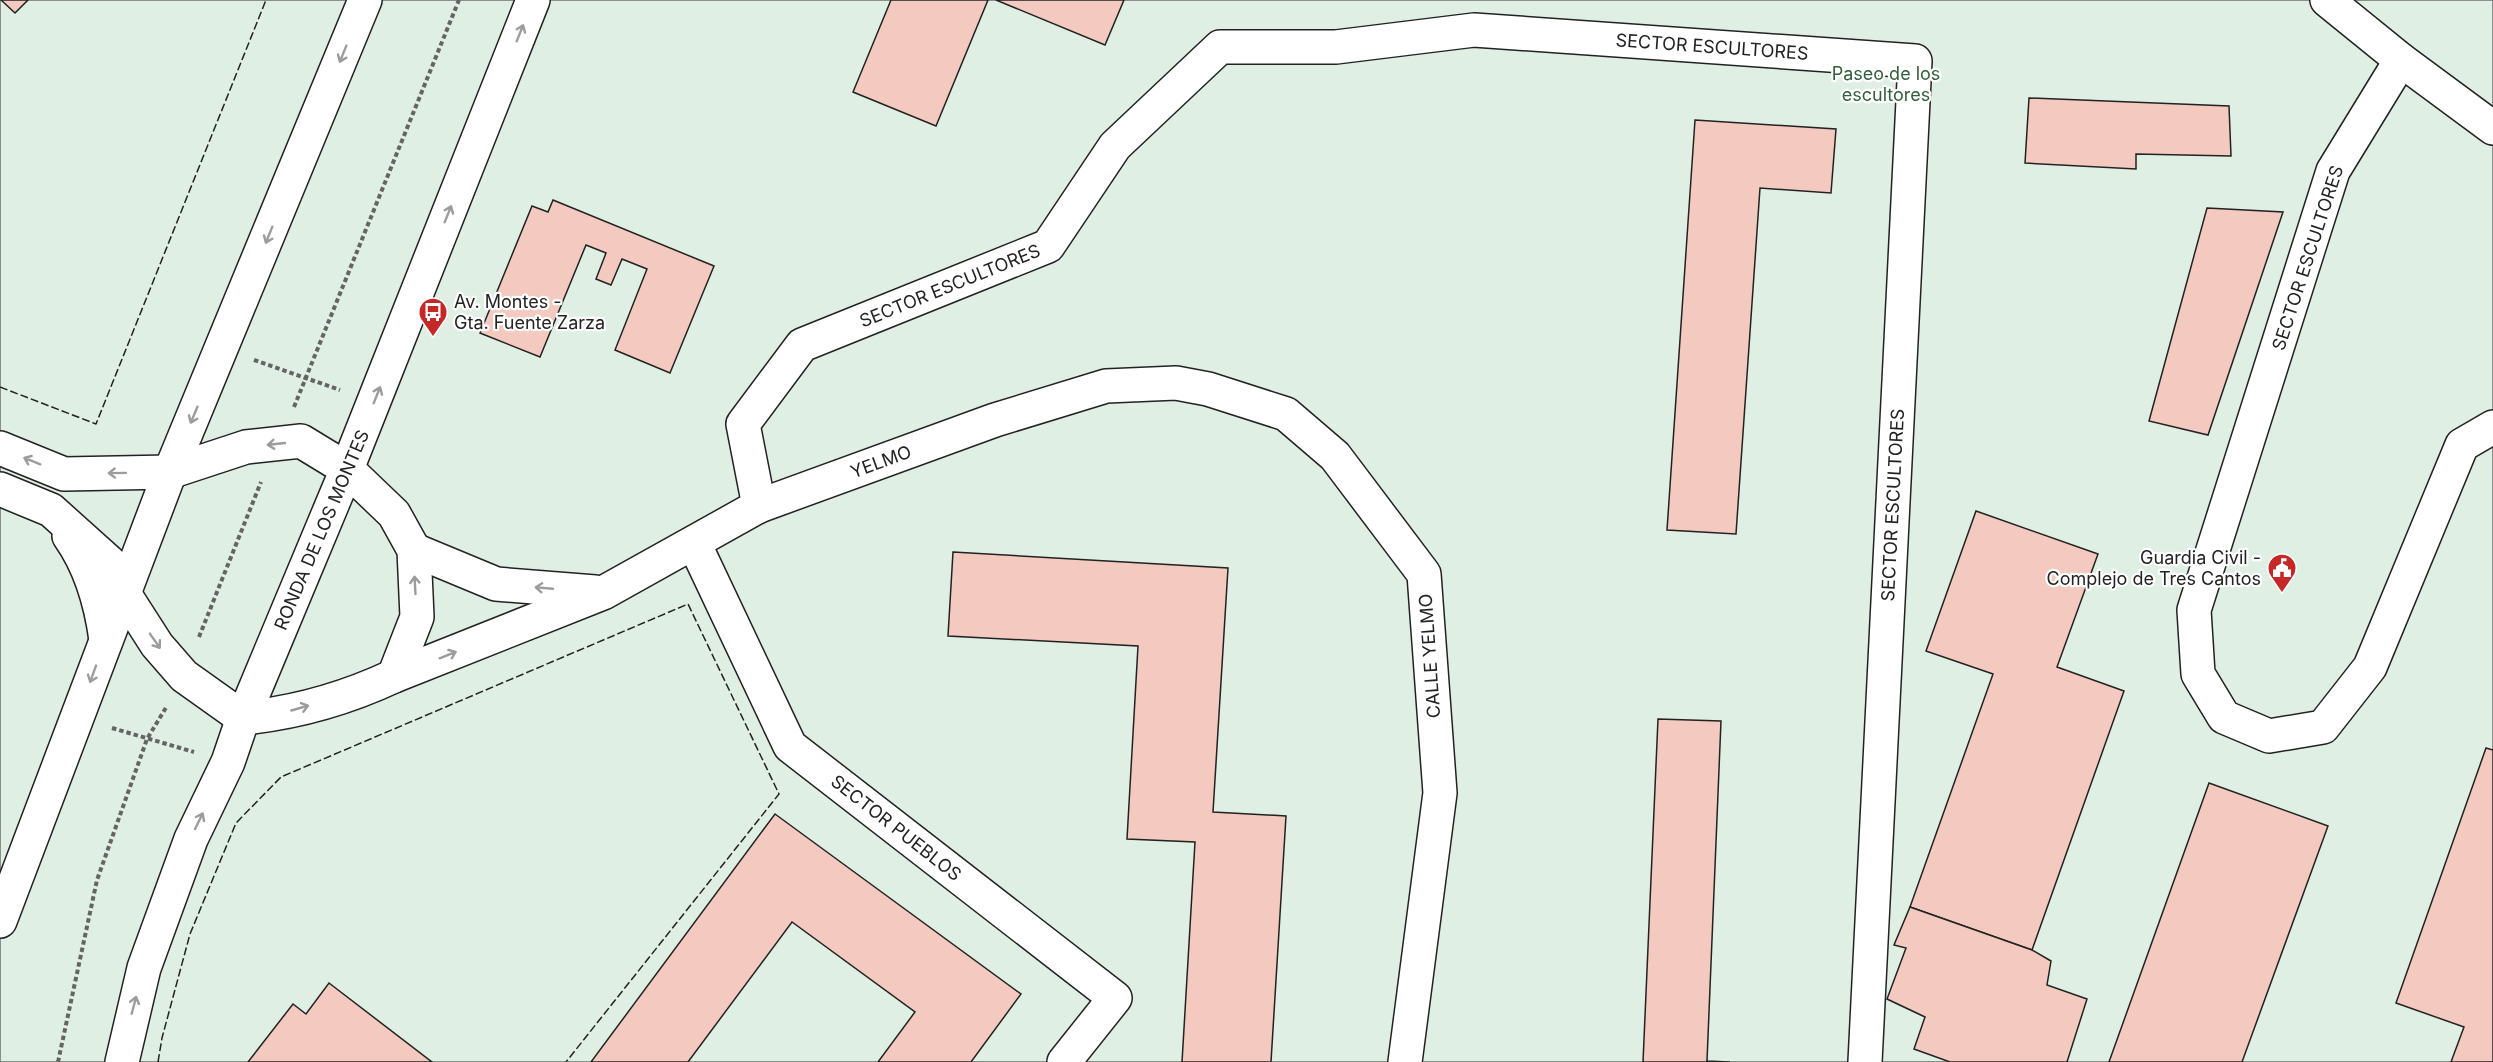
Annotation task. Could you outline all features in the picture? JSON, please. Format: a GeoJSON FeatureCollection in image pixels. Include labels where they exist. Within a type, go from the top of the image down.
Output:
{"type":"FeatureCollection","features":[{"type":"Feature","properties":{"kind":"street"},"geometry":{"type":"LineString","coordinates":[[0,921],[170,472],[365,0]]}},
{"type":"Feature","properties":{"kind":"street","name":"RONDA DE LOS MONTES"},"geometry":{"type":"LineString","coordinates":[[122,1062],[130,1022],[148,957],[190,839],[228,762],[243,718],[347,470],[533,0]]}},
{"type":"Feature","properties":{"kind":"street"},"geometry":{"type":"LineString","coordinates":[[2327,0],[2401,60],[2493,128]]}},
{"type":"Feature","properties":{"kind":"street","name":"SECTOR ESCULTORES"},"geometry":{"type":"LineString","coordinates":[[759,506],[742,424],[802,345],[1048,246],[1115,146],[1220,47],[1336,47],[1474,30],[1915,62],[1865,1062]]}},
{"type":"Feature","properties":{"kind":"street","name":"SECTOR ESCULTORES"},"geometry":{"type":"LineString","coordinates":[[2401,60],[2333,171],[2194,610],[2198,674],[2224,717],[2269,736],[2324,727],[2370,667],[2463,445],[2493,428]]}},
{"type":"Feature","properties":{"kind":"street","name":"YELMO"},"geometry":{"type":"LineString","coordinates":[[243,718],[279,714],[371,687],[603,593],[759,506],[995,420],[1106,386],[1176,383]]}},
{"type":"Feature","properties":{"kind":"street","name":"CALLE YELMO"},"geometry":{"type":"LineString","coordinates":[[1176,383],[1208,389],[1286,414],[1335,456],[1424,574],[1440,793],[1405,1062]]}},
{"type":"Feature","properties":{"kind":"street"},"geometry":{"type":"LineString","coordinates":[[0,448],[64,474],[170,472],[246,447],[301,441],[347,470],[394,514],[414,550],[417,617],[394,676]]}},
{"type":"Feature","properties":{"kind":"street"},"geometry":{"type":"LineString","coordinates":[[0,489],[51,510],[110,563],[123,592],[157,645],[184,676],[243,718]]}},
{"type":"Feature","properties":{"kind":"street"},"geometry":{"type":"LineString","coordinates":[[51,510],[82,554],[101,607],[106,639]]}},
{"type":"Feature","properties":{"kind":"street","name":"SECTOR PUEBLOS"},"geometry":{"type":"LineString","coordinates":[[694,543],[790,746],[1115,998],[1064,1062]]}},
{"type":"Feature","properties":{"kind":"street"},"geometry":{"type":"LineString","coordinates":[[414,550],[496,584],[603,593]]}},
{"type":"Feature","properties":{"kind":"path"},"geometry":{"type":"LineString","coordinates":[[58,1062],[97,880],[147,739],[184,676],[276,444],[306,378],[459,0]]}},
{"type":"Feature","properties":{"kind":"path"},"geometry":{"type":"LineString","coordinates":[[222,348],[374,402]]}},
{"type":"Feature","properties":{"kind":"path"},"geometry":{"type":"LineString","coordinates":[[77,718],[228,762]]}},
{"type":"Feature","properties":{"kind":"green space","name":"Paseo de los escultores"},"geometry":{"type":"Polygon","coordinates":[[[0,0],[2493,0],[2493,1062],[0,1062],[0,0]]]}},
{"type":"Feature","properties":{"kind":"building"},"geometry":{"type":"Polygon","coordinates":[[[1,0],[28,0],[15,13],[1,0]]]}},
{"type":"Feature","properties":{"kind":"building"},"geometry":{"type":"Polygon","coordinates":[[[891,0],[988,0],[936,126],[853,92],[891,0]]]}},
{"type":"Feature","properties":{"kind":"building"},"geometry":{"type":"Polygon","coordinates":[[[996,0],[1124,0],[1105,45],[996,0]]]}},
{"type":"Feature","properties":{"kind":"building"},"geometry":{"type":"Polygon","coordinates":[[[2029,98],[2229,106],[2231,156],[2136,154],[2136,169],[2025,163],[2029,98]]]}},
{"type":"Feature","properties":{"kind":"building"},"geometry":{"type":"Polygon","coordinates":[[[1695,120],[1836,129],[1831,193],[1760,188],[1736,534],[1667,530],[1695,120]]]}},
{"type":"Feature","properties":{"kind":"building"},"geometry":{"type":"Polygon","coordinates":[[[553,200],[714,266],[670,373],[615,350],[647,269],[622,259],[611,285],[596,279],[606,253],[586,245],[540,357],[480,333],[532,206],[548,212],[553,200]]]}},
{"type":"Feature","properties":{"kind":"building"},"geometry":{"type":"Polygon","coordinates":[[[2207,208],[2283,212],[2208,435],[2149,421],[2207,208]]]}},
{"type":"Feature","properties":{"kind":"building"},"geometry":{"type":"Polygon","coordinates":[[[1976,511],[2098,554],[2057,667],[2124,691],[2032,950],[1910,907],[1993,674],[1926,651],[1976,511]]]}},
{"type":"Feature","properties":{"kind":"building"},"geometry":{"type":"Polygon","coordinates":[[[953,552],[1228,568],[1213,812],[1286,816],[1271,1062],[1182,1062],[1195,842],[1127,839],[1138,646],[948,636],[953,552]]]}},
{"type":"Feature","properties":{"kind":"building"},"geometry":{"type":"Polygon","coordinates":[[[1658,719],[1721,721],[1707,1061],[1730,1062],[1643,1062],[1658,719]]]}},
{"type":"Feature","properties":{"kind":"building"},"geometry":{"type":"Polygon","coordinates":[[[2486,748],[2493,750],[2493,1062],[2451,1062],[2464,1027],[2396,1003],[2486,748]]]}},
{"type":"Feature","properties":{"kind":"building"},"geometry":{"type":"Polygon","coordinates":[[[2209,783],[2328,826],[2242,1062],[2109,1062],[2209,783]]]}},
{"type":"Feature","properties":{"kind":"building"},"geometry":{"type":"Polygon","coordinates":[[[775,814],[1021,994],[971,1062],[878,1062],[915,1012],[792,922],[688,1062],[591,1062],[775,814]]]}},
{"type":"Feature","properties":{"kind":"building"},"geometry":{"type":"Polygon","coordinates":[[[1910,907],[2032,950],[2051,961],[2047,985],[2087,999],[2067,1062],[1950,1062],[1914,1049],[1925,1017],[1887,999],[1906,948],[1894,945],[1910,907]]]}},
{"type":"Feature","properties":{"kind":"building"},"geometry":{"type":"Polygon","coordinates":[[[329,983],[432,1062],[248,1062],[293,1004],[306,1014],[329,983]]]}},
{"type":"Feature","properties":{"kind":"fence"},"geometry":{"type":"LineString","coordinates":[[0,387],[96,424],[266,0]]}},
{"type":"Feature","properties":{"kind":"fence"},"geometry":{"type":"LineString","coordinates":[[158,1062],[162,1038],[190,934],[236,823],[281,777],[688,604],[779,794],[566,1062]]}},
{"type":"Feature","properties":{"kind":"place","name":"Av. Montes - Gta. Fuente Zarza"},"geometry":{"type":"Point","coordinates":[433,338]}},
{"type":"Feature","properties":{"kind":"place","name":"Guardia Civil - Complejo de Tres Cantos"},"geometry":{"type":"Point","coordinates":[2282,594]}}]}
